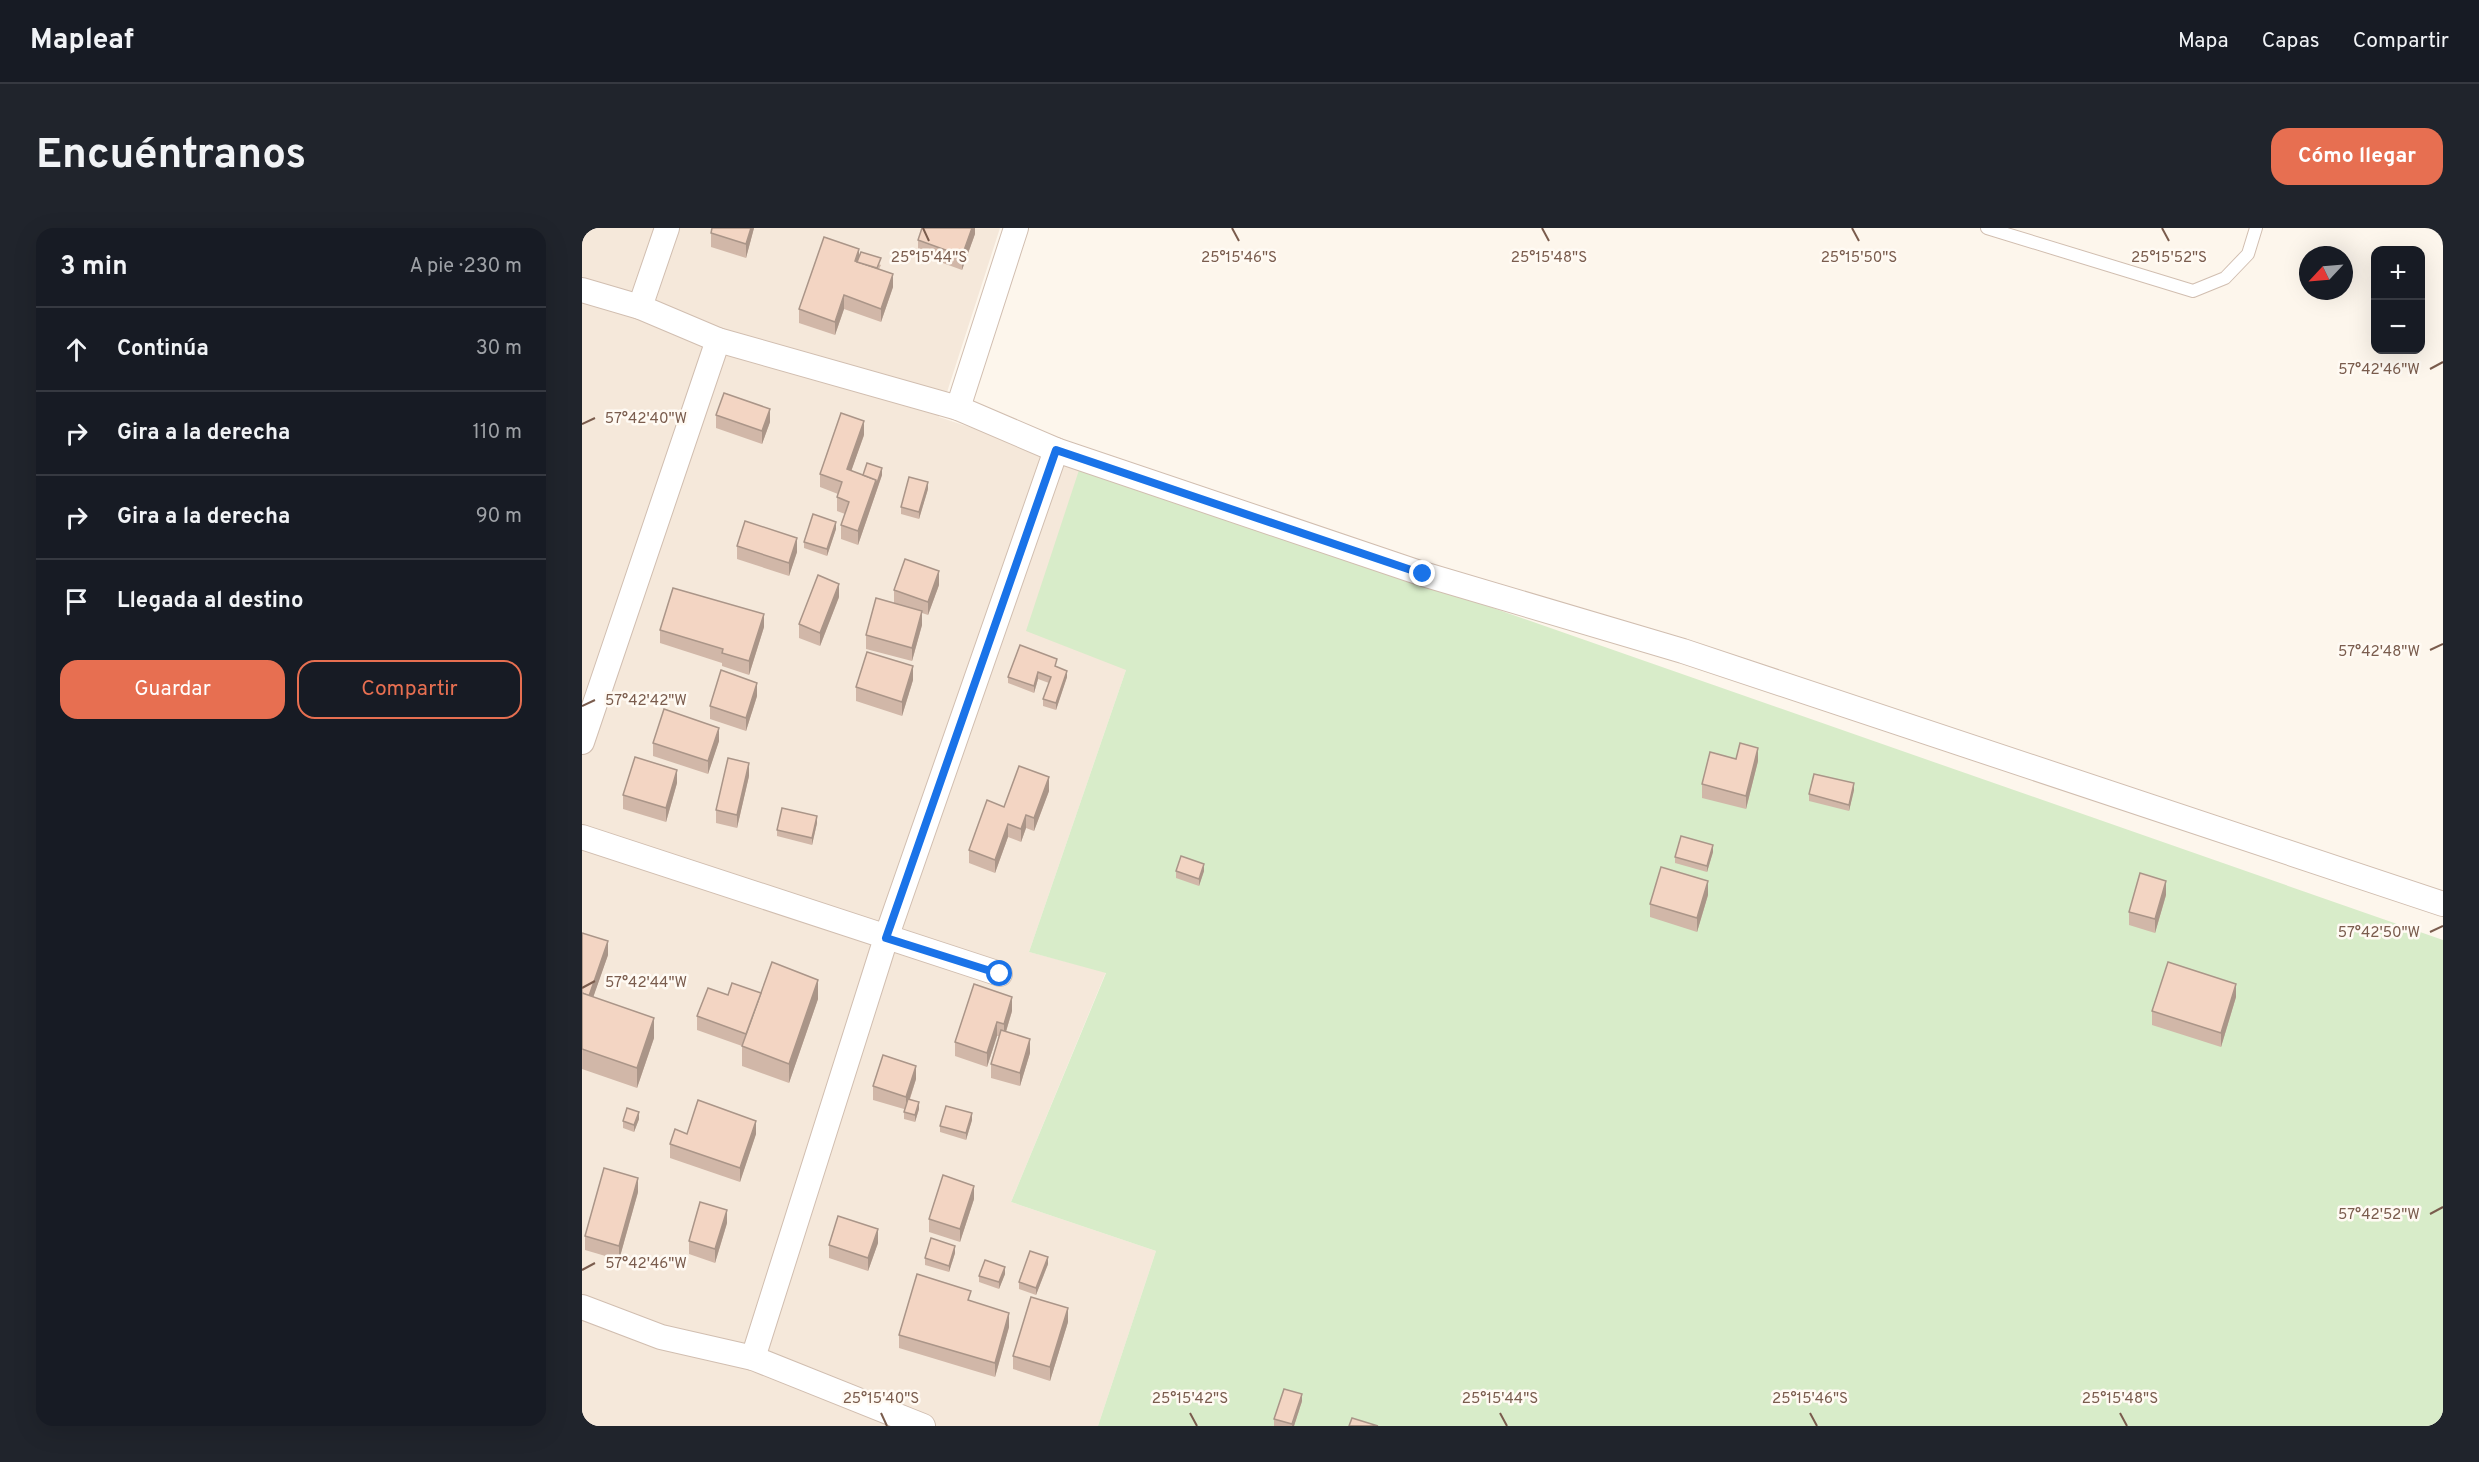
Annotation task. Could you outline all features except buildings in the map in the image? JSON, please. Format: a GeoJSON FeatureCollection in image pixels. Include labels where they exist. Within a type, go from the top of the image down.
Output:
{"type":"FeatureCollection","features":[{"type":"Feature","properties":{"kind":"street"},"geometry":{"type":"LineString","coordinates":[[640,307],[667,228]]}},
{"type":"Feature","properties":{"kind":"street"},"geometry":{"type":"LineString","coordinates":[[958,408],[1016,228]]}},
{"type":"Feature","properties":{"kind":"street"},"geometry":{"type":"LineString","coordinates":[[582,290],[640,307],[718,340],[958,408],[1056,450],[1423,574],[1683,651],[2443,904]]}},
{"type":"Feature","properties":{"kind":"street"},"geometry":{"type":"LineString","coordinates":[[582,742],[718,340]]}},
{"type":"Feature","properties":{"kind":"street"},"geometry":{"type":"LineString","coordinates":[[753,1358],[886,938],[1056,450]]}},
{"type":"Feature","properties":{"kind":"street"},"geometry":{"type":"LineString","coordinates":[[582,837],[1000,974]]}},
{"type":"Feature","properties":{"kind":"street"},"geometry":{"type":"LineString","coordinates":[[582,1307],[661,1337],[753,1358],[923,1426]]}},
{"type":"Feature","properties":{"kind":"lane"},"geometry":{"type":"LineString","coordinates":[[1987,228],[2193,291],[2224,278],[2248,254],[2256,228]]}},
{"type":"Feature","properties":{"kind":"shaded area"},"geometry":{"type":"Polygon","coordinates":[[[582,228],[1000,228],[939,417],[1081,464],[1126,670],[1029,952],[1106,972],[1011,1202],[1156,1251],[1098,1426],[582,1426],[582,228]]]}},
{"type":"Feature","properties":{"kind":"green space"},"geometry":{"type":"Polygon","coordinates":[[[1081,464],[2443,940],[2443,1426],[1098,1426],[1156,1251],[1011,1202],[1106,973],[1029,952],[1126,670],[1026,631],[1081,464]]]}},
{"type":"Feature","properties":{"kind":"route"},"geometry":{"type":"LineString","coordinates":[[1000,974],[886,938],[1056,450],[1423,574]]}}]}
